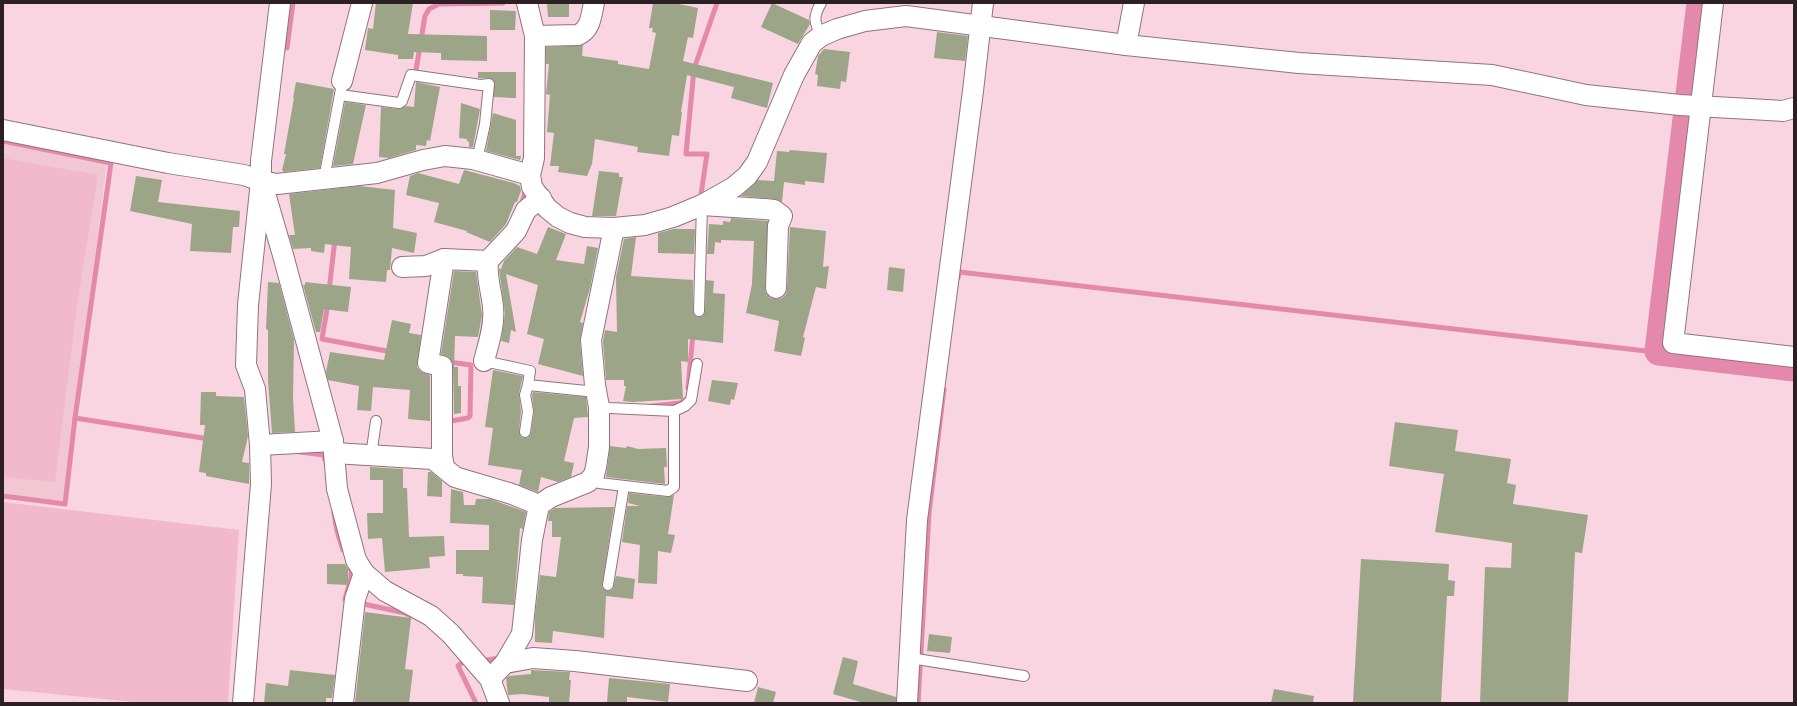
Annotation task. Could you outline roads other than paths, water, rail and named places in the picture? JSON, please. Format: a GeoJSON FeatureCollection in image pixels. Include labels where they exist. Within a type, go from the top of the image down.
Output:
{"type":"FeatureCollection","features":[{"type":"Feature","properties":{"kind":"street"},"geometry":{"type":"LineString","coordinates":[[243,703],[261,484],[260,445],[255,389],[246,365],[248,305],[261,181],[261,161],[280,3]]}},
{"type":"Feature","properties":{"kind":"street"},"geometry":{"type":"LineString","coordinates":[[341,88],[362,3]]}},
{"type":"Feature","properties":{"kind":"street"},"geometry":{"type":"LineString","coordinates":[[527,3],[535,36],[534,158],[530,175],[532,187],[547,208],[558,217],[585,228],[629,227],[658,222],[702,205],[734,187],[747,176],[757,162],[794,75],[812,43],[820,36],[865,21],[906,16],[1126,45],[1299,64],[1492,75],[1586,95],[1693,107],[1783,111],[1794,108]]}},
{"type":"Feature","properties":{"kind":"street"},"geometry":{"type":"LineString","coordinates":[[535,36],[578,36],[588,27],[594,3]]}},
{"type":"Feature","properties":{"kind":"street"},"geometry":{"type":"LineString","coordinates":[[907,703],[917,520],[983,3]]}},
{"type":"Feature","properties":{"kind":"street"},"geometry":{"type":"LineString","coordinates":[[1126,45],[1134,3]]}},
{"type":"Feature","properties":{"kind":"street"},"geometry":{"type":"LineString","coordinates":[[1713,3],[1693,107],[1673,343],[1794,357]]}},
{"type":"Feature","properties":{"kind":"street"},"geometry":{"type":"LineString","coordinates":[[3,130],[168,163],[244,175],[261,181],[277,184],[377,173],[423,160],[445,156],[477,160],[530,175]]}},
{"type":"Feature","properties":{"kind":"street"},"geometry":{"type":"LineString","coordinates":[[261,181],[283,255],[334,447],[337,489],[344,521],[356,560],[364,573],[385,591],[431,616],[451,634],[490,679],[499,703]]}},
{"type":"Feature","properties":{"kind":"street"},"geometry":{"type":"LineString","coordinates":[[484,361],[494,309],[487,274],[488,261],[516,231],[526,210],[541,198]]}},
{"type":"Feature","properties":{"kind":"street"},"geometry":{"type":"LineString","coordinates":[[702,205],[774,210],[782,216],[778,226],[776,288]]}},
{"type":"Feature","properties":{"kind":"street"},"geometry":{"type":"LineString","coordinates":[[490,679],[505,663],[522,634],[532,540],[539,505],[552,497],[588,482],[596,467],[599,446],[598,399],[591,340],[614,228]]}},
{"type":"Feature","properties":{"kind":"street"},"geometry":{"type":"LineString","coordinates":[[402,267],[426,266],[444,259],[488,261]]}},
{"type":"Feature","properties":{"kind":"street"},"geometry":{"type":"LineString","coordinates":[[444,259],[428,363],[442,366],[442,456],[444,468]]}},
{"type":"Feature","properties":{"kind":"street"},"geometry":{"type":"LineString","coordinates":[[260,445],[334,447],[371,456],[434,459],[455,477],[512,494],[539,505]]}},
{"type":"Feature","properties":{"kind":"street"},"geometry":{"type":"LineString","coordinates":[[343,703],[355,599],[364,573]]}},
{"type":"Feature","properties":{"kind":"street"},"geometry":{"type":"LineString","coordinates":[[505,663],[532,658],[575,661],[747,681]]}},
{"type":"Feature","properties":{"kind":"lane"},"geometry":{"type":"LineString","coordinates":[[820,36],[815,23],[815,14],[821,3]]}},
{"type":"Feature","properties":{"kind":"lane"},"geometry":{"type":"LineString","coordinates":[[324,179],[341,88],[399,103],[402,101],[411,75],[481,85],[489,84],[485,124],[477,160]]}},
{"type":"Feature","properties":{"kind":"lane"},"geometry":{"type":"LineString","coordinates":[[699,311],[702,205]]}},
{"type":"Feature","properties":{"kind":"lane"},"geometry":{"type":"LineString","coordinates":[[484,361],[530,372],[525,395],[528,411],[525,432]]}},
{"type":"Feature","properties":{"kind":"lane"},"geometry":{"type":"LineString","coordinates":[[528,385],[598,399],[610,408],[674,411],[685,406],[691,400],[697,364]]}},
{"type":"Feature","properties":{"kind":"lane"},"geometry":{"type":"LineString","coordinates":[[591,478],[599,483],[668,491],[674,487],[674,411]]}},
{"type":"Feature","properties":{"kind":"lane"},"geometry":{"type":"LineString","coordinates":[[371,456],[376,421]]}},
{"type":"Feature","properties":{"kind":"lane"},"geometry":{"type":"LineString","coordinates":[[608,585],[624,486]]}},
{"type":"Feature","properties":{"kind":"lane"},"geometry":{"type":"LineString","coordinates":[[910,658],[1024,676]]}},
{"type":"Feature","properties":{"kind":"waterway"},"geometry":{"type":"LineString","coordinates":[[287,48],[293,3]]}},
{"type":"Feature","properties":{"kind":"waterway"},"geometry":{"type":"LineString","coordinates":[[415,76],[425,16],[429,9],[439,4],[503,3]]}},
{"type":"Feature","properties":{"kind":"waterway"},"geometry":{"type":"LineString","coordinates":[[700,201],[707,154],[686,154],[694,69],[717,3]]}},
{"type":"Feature","properties":{"kind":"waterway"},"geometry":{"type":"LineString","coordinates":[[1701,3],[1659,351],[1794,367]]}},
{"type":"Feature","properties":{"kind":"waterway"},"geometry":{"type":"LineString","coordinates":[[3,141],[111,163],[75,418],[65,504],[3,496]]}},
{"type":"Feature","properties":{"kind":"waterway"},"geometry":{"type":"LineString","coordinates":[[521,206],[526,189]]}},
{"type":"Feature","properties":{"kind":"waterway"},"geometry":{"type":"LineString","coordinates":[[329,291],[335,239]]}},
{"type":"Feature","properties":{"kind":"waterway"},"geometry":{"type":"LineString","coordinates":[[958,278],[959,272],[1655,352],[1659,351]]}},
{"type":"Feature","properties":{"kind":"waterway"},"geometry":{"type":"LineString","coordinates":[[328,303],[322,339],[392,352]]}},
{"type":"Feature","properties":{"kind":"waterway"},"geometry":{"type":"LineString","coordinates":[[688,388],[693,333]]}},
{"type":"Feature","properties":{"kind":"waterway"},"geometry":{"type":"LineString","coordinates":[[448,425],[451,421],[468,418],[470,416],[471,365],[449,362]]}},
{"type":"Feature","properties":{"kind":"waterway"},"geometry":{"type":"LineString","coordinates":[[918,703],[929,513],[944,389]]}},
{"type":"Feature","properties":{"kind":"waterway"},"geometry":{"type":"LineString","coordinates":[[652,406],[680,403],[685,400]]}},
{"type":"Feature","properties":{"kind":"waterway"},"geometry":{"type":"LineString","coordinates":[[75,418],[209,439]]}},
{"type":"Feature","properties":{"kind":"waterway"},"geometry":{"type":"LineString","coordinates":[[300,452],[324,455],[325,460]]}},
{"type":"Feature","properties":{"kind":"waterway"},"geometry":{"type":"LineString","coordinates":[[334,513],[337,531],[343,550]]}},
{"type":"Feature","properties":{"kind":"waterway"},"geometry":{"type":"LineString","coordinates":[[347,600],[345,600],[351,579],[350,567]]}},
{"type":"Feature","properties":{"kind":"waterway"},"geometry":{"type":"LineString","coordinates":[[359,603],[405,613],[411,616]]}},
{"type":"Feature","properties":{"kind":"waterway"},"geometry":{"type":"LineString","coordinates":[[480,661],[500,658]]}},
{"type":"Feature","properties":{"kind":"waterway"},"geometry":{"type":"LineString","coordinates":[[469,662],[464,661],[458,666],[476,703]]}}]}
